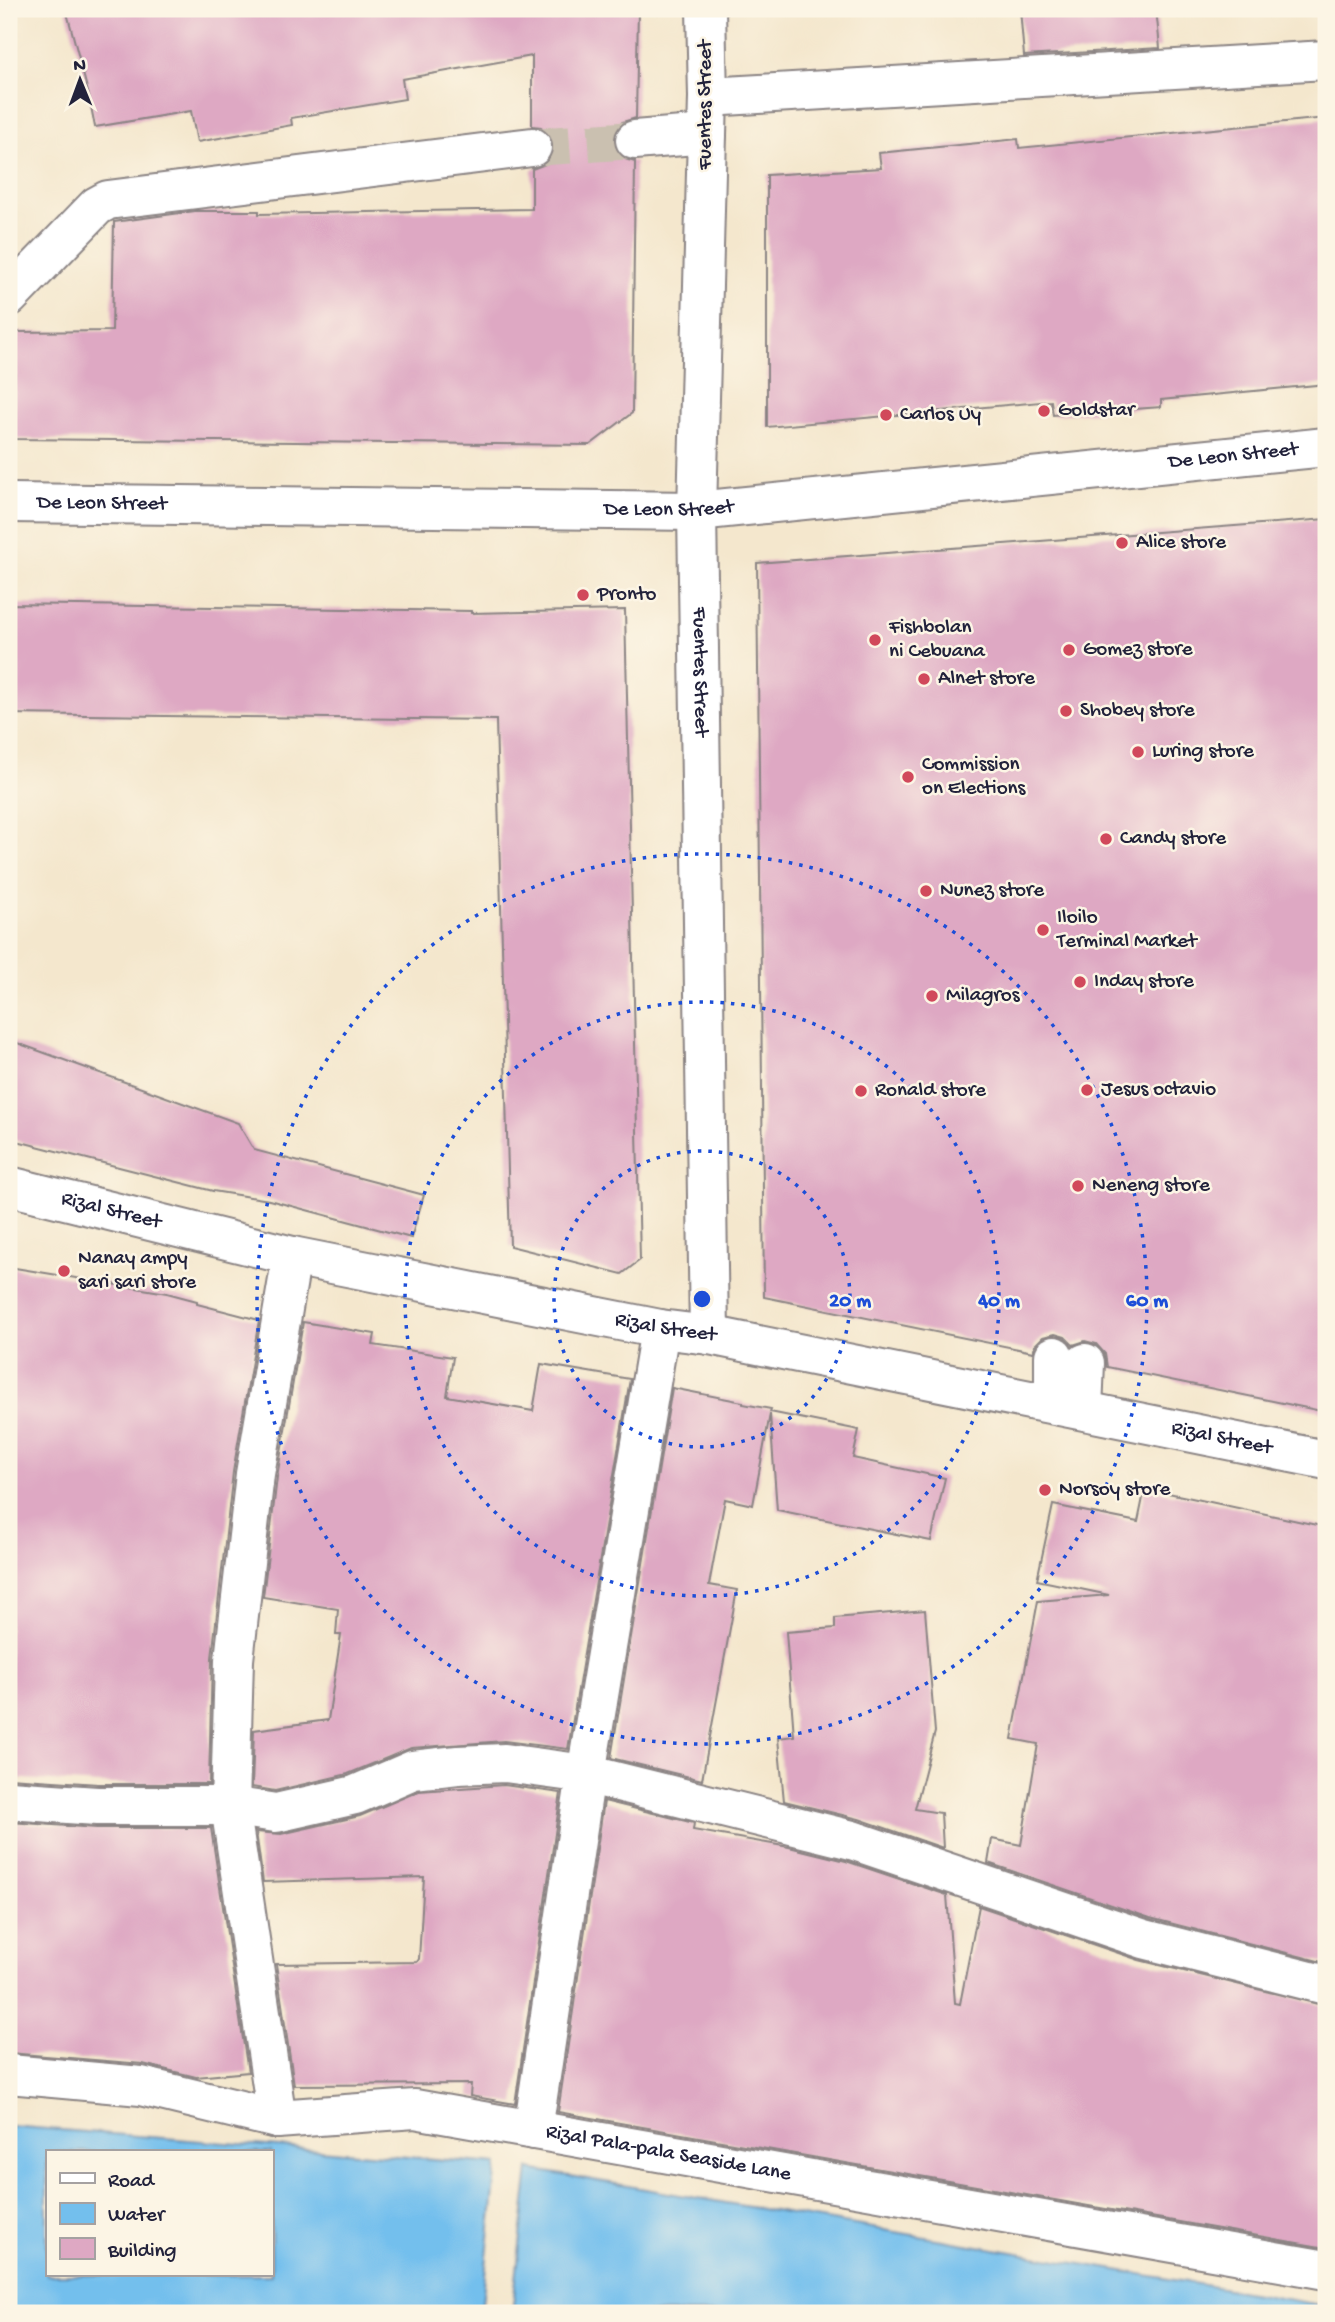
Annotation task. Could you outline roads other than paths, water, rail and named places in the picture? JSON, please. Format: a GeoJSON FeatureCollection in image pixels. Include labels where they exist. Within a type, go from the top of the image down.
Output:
{"type":"FeatureCollection","features":[{"type":"Feature","properties":{"kind":"street","name":"Fuentes Street"},"geometry":{"type":"LineString","coordinates":[[706,9],[707,116],[697,511],[709,1335]]}},
{"type":"Feature","properties":{"kind":"street"},"geometry":{"type":"LineString","coordinates":[[635,140],[707,116],[1326,60]]}},
{"type":"Feature","properties":{"kind":"street"},"geometry":{"type":"LineString","coordinates":[[9,297],[97,206],[108,200],[532,147]]}},
{"type":"Feature","properties":{"kind":"street","name":"De Leon Street"},"geometry":{"type":"LineString","coordinates":[[9,503],[697,511],[1326,447]]}},
{"type":"Feature","properties":{"kind":"street","name":"Rizal Street"},"geometry":{"type":"LineString","coordinates":[[9,1186],[292,1256],[660,1329],[709,1335],[1326,1460]]}},
{"type":"Feature","properties":{"kind":"street"},"geometry":{"type":"LineString","coordinates":[[277,2119],[230,1806],[234,1660],[255,1474],[292,1256]]}},
{"type":"Feature","properties":{"kind":"street"},"geometry":{"type":"LineString","coordinates":[[533,2130],[586,1774],[660,1329]]}},
{"type":"Feature","properties":{"kind":"street"},"geometry":{"type":"LineString","coordinates":[[1068,1407],[1069,1359]]}},
{"type":"Feature","properties":{"kind":"street"},"geometry":{"type":"LineString","coordinates":[[9,1800],[97,1806],[230,1806],[276,1813],[355,1795],[413,1770],[505,1763],[586,1774],[852,1840],[1144,1939],[1326,1985]]}},
{"type":"Feature","properties":{"kind":"street","name":"Rizal Pala-pala Seaside Lane"},"geometry":{"type":"LineString","coordinates":[[9,2074],[141,2086],[277,2119],[415,2109],[1326,2270]]}},
{"type":"Feature","properties":{"kind":"water"},"geometry":{"type":"Polygon","coordinates":[[[9,2126],[497,2164],[481,2313],[9,2313],[9,2126]]]}},
{"type":"Feature","properties":{"kind":"water"},"geometry":{"type":"Polygon","coordinates":[[[529,2169],[1326,2306],[1326,2313],[512,2313],[529,2169]]]}},
{"type":"Feature","properties":{"kind":"tunnel"},"geometry":{"type":"LineString","coordinates":[[532,147],[635,140]]}},
{"type":"Feature","properties":{"kind":"place","name":"Goldstar"},"geometry":{"type":"Point","coordinates":[1044,411]}},
{"type":"Feature","properties":{"kind":"place","name":"Carlos Uy"},"geometry":{"type":"Point","coordinates":[886,415]}},
{"type":"Feature","properties":{"kind":"place","name":"Alice store"},"geometry":{"type":"Point","coordinates":[1122,543]}},
{"type":"Feature","properties":{"kind":"place","name":"Pronto"},"geometry":{"type":"Point","coordinates":[583,595]}},
{"type":"Feature","properties":{"kind":"place","name":"Fishbolan ni Cebuana"},"geometry":{"type":"Point","coordinates":[875,640]}},
{"type":"Feature","properties":{"kind":"place","name":"Gomez store"},"geometry":{"type":"Point","coordinates":[1069,650]}},
{"type":"Feature","properties":{"kind":"place","name":"Alnet store"},"geometry":{"type":"Point","coordinates":[924,679]}},
{"type":"Feature","properties":{"kind":"place","name":"Shobey store"},"geometry":{"type":"Point","coordinates":[1066,711]}},
{"type":"Feature","properties":{"kind":"place","name":"Luring store"},"geometry":{"type":"Point","coordinates":[1138,752]}},
{"type":"Feature","properties":{"kind":"place","name":"Commission on Elections"},"geometry":{"type":"Point","coordinates":[908,777]}},
{"type":"Feature","properties":{"kind":"place","name":"Candy store"},"geometry":{"type":"Point","coordinates":[1106,839]}},
{"type":"Feature","properties":{"kind":"place","name":"Nunez store"},"geometry":{"type":"Point","coordinates":[926,891]}},
{"type":"Feature","properties":{"kind":"place","name":"Iloilo Terminal Market"},"geometry":{"type":"Point","coordinates":[1043,930]}},
{"type":"Feature","properties":{"kind":"place","name":"Inday store"},"geometry":{"type":"Point","coordinates":[1080,982]}},
{"type":"Feature","properties":{"kind":"place","name":"Milagros"},"geometry":{"type":"Point","coordinates":[932,996]}},
{"type":"Feature","properties":{"kind":"place","name":"Jesus octavio"},"geometry":{"type":"Point","coordinates":[1087,1090]}},
{"type":"Feature","properties":{"kind":"place","name":"Ronald store"},"geometry":{"type":"Point","coordinates":[861,1091]}},
{"type":"Feature","properties":{"kind":"place","name":"Neneng store"},"geometry":{"type":"Point","coordinates":[1078,1186]}},
{"type":"Feature","properties":{"kind":"place","name":"Nanay ampy sari sari store"},"geometry":{"type":"Point","coordinates":[64,1271]}},
{"type":"Feature","properties":{"kind":"place","name":"Norsoy store"},"geometry":{"type":"Point","coordinates":[1045,1490]}}]}
